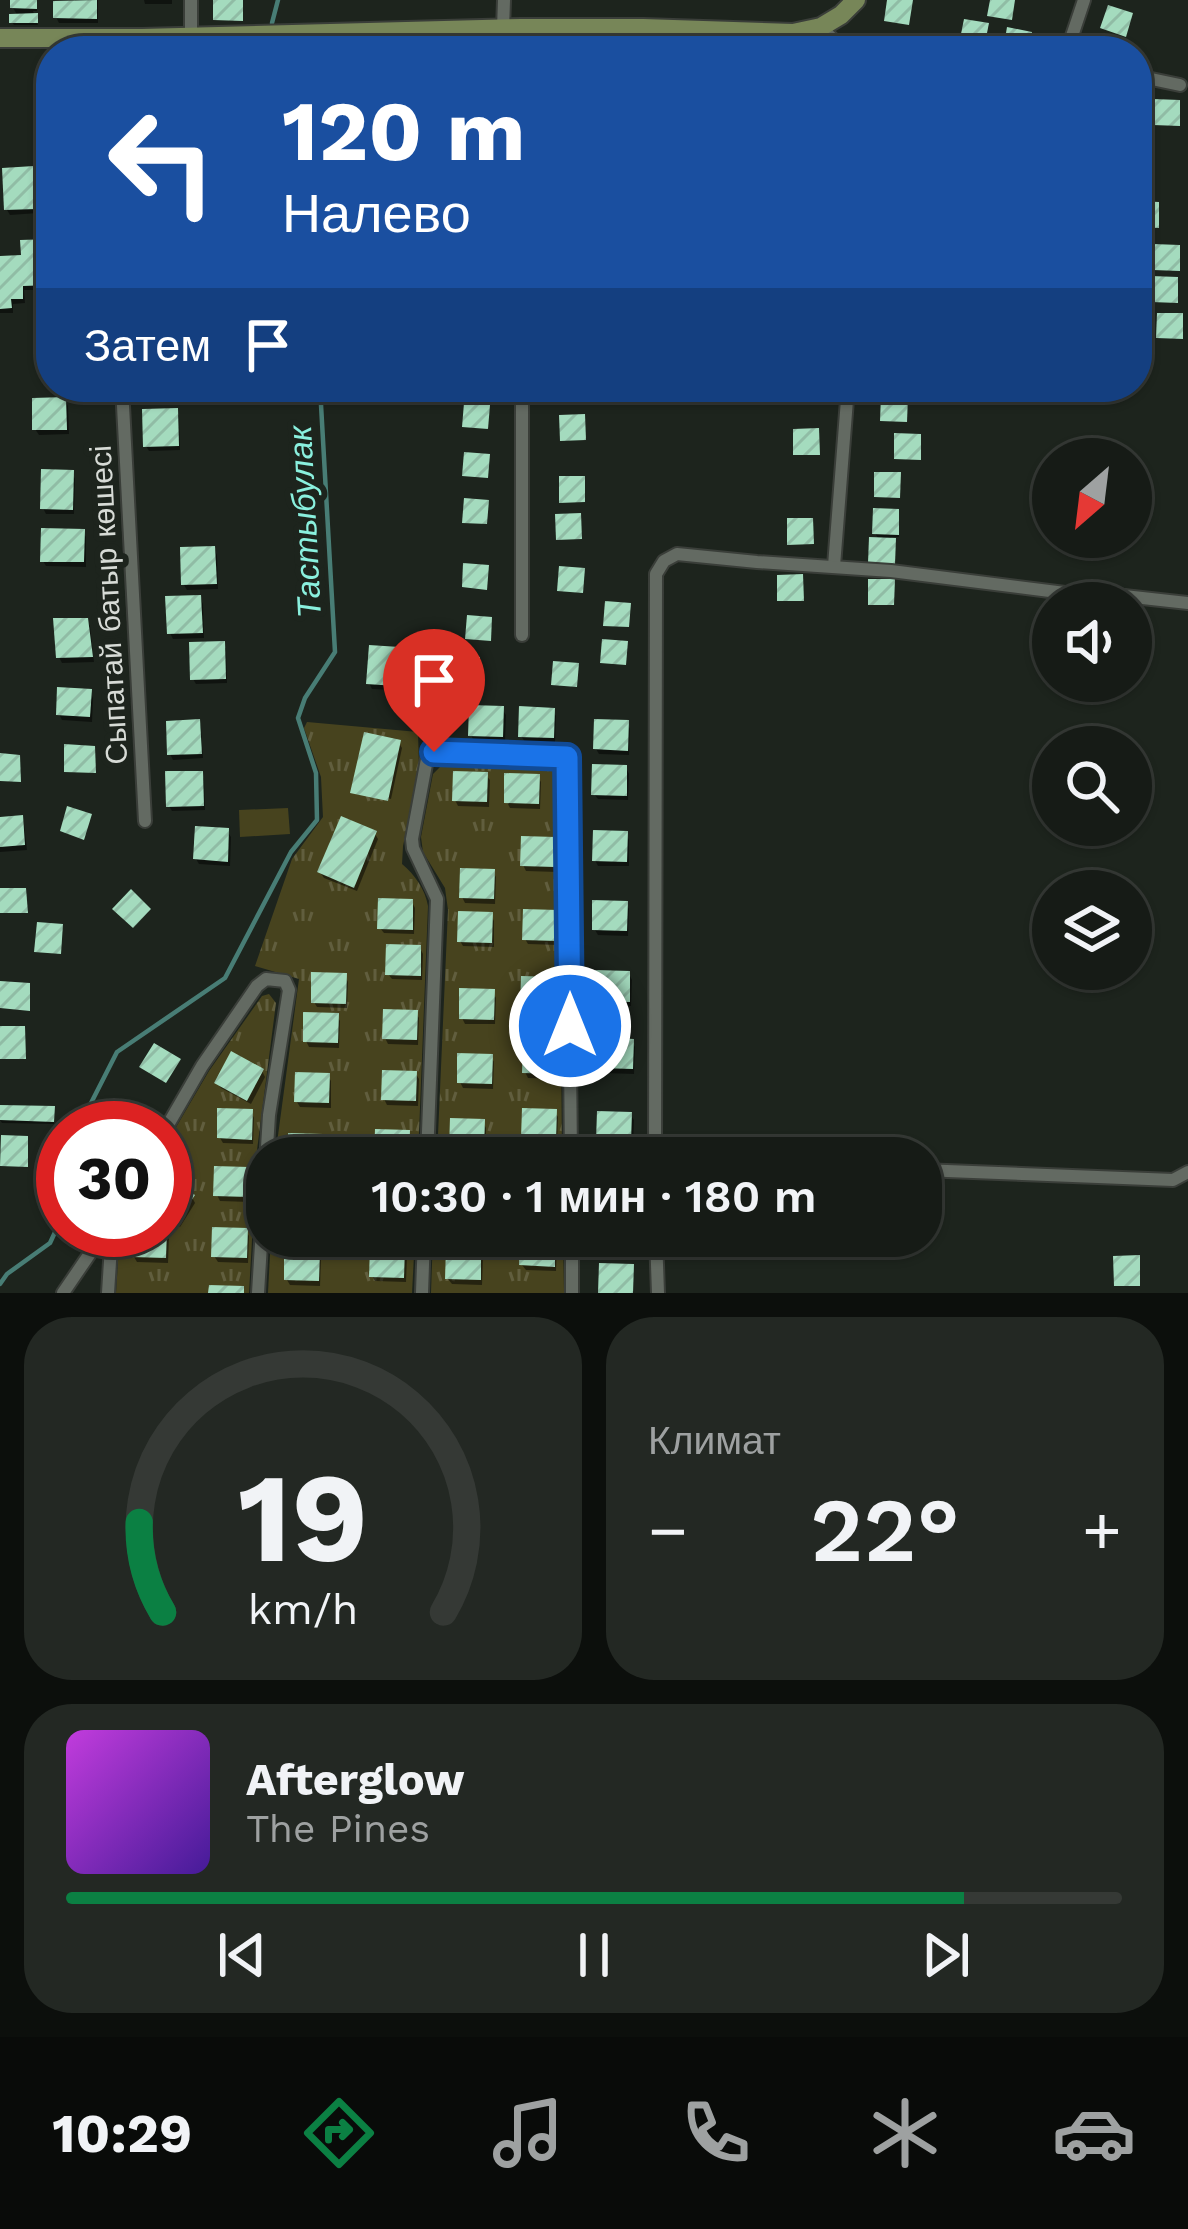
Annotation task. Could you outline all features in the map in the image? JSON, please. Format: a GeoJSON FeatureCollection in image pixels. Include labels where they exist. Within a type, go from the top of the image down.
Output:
{"type":"FeatureCollection","features":[{"type":"Feature","properties":{"kind":"street"},"geometry":{"type":"LineString","coordinates":[[191,0],[191,36]]}},
{"type":"Feature","properties":{"kind":"street"},"geometry":{"type":"LineString","coordinates":[[504,0],[515,36]]}},
{"type":"Feature","properties":{"kind":"street"},"geometry":{"type":"LineString","coordinates":[[227,36],[512,28],[794,33],[821,27],[856,0]]}},
{"type":"Feature","properties":{"kind":"street"},"geometry":{"type":"LineString","coordinates":[[1072,36],[1084,0]]}},
{"type":"Feature","properties":{"kind":"street"},"geometry":{"type":"LineString","coordinates":[[821,27],[830,36]]}},
{"type":"Feature","properties":{"kind":"street"},"geometry":{"type":"LineString","coordinates":[[643,28],[643,36]]}},
{"type":"Feature","properties":{"kind":"street"},"geometry":{"type":"LineString","coordinates":[[0,38],[36,40]]}},
{"type":"Feature","properties":{"kind":"street"},"geometry":{"type":"LineString","coordinates":[[1152,79],[1180,85]]}},
{"type":"Feature","properties":{"kind":"street","name":"Сыпатай батыр көшесі"},"geometry":{"type":"LineString","coordinates":[[123,402],[145,821]]}},
{"type":"Feature","properties":{"kind":"street"},"geometry":{"type":"LineString","coordinates":[[522,402],[522,634]]}},
{"type":"Feature","properties":{"kind":"street"},"geometry":{"type":"LineString","coordinates":[[834,566],[847,402]]}},
{"type":"Feature","properties":{"kind":"street"},"geometry":{"type":"LineString","coordinates":[[655,1137],[656,574],[664,561],[677,554],[834,566],[1188,603]]}},
{"type":"Feature","properties":{"kind":"street"},"geometry":{"type":"LineString","coordinates":[[429,1137],[437,899],[412,839],[427,759],[434,752],[567,757],[571,1137]]}},
{"type":"Feature","properties":{"kind":"street"},"geometry":{"type":"LineString","coordinates":[[182,1101],[257,986],[266,979],[284,981],[289,990],[269,1114],[258,1293]]}},
{"type":"Feature","properties":{"kind":"street"},"geometry":{"type":"LineString","coordinates":[[942,1171],[1173,1180],[1188,1172]]}},
{"type":"Feature","properties":{"kind":"street"},"geometry":{"type":"LineString","coordinates":[[63,1293],[89,1257]]}},
{"type":"Feature","properties":{"kind":"street"},"geometry":{"type":"LineString","coordinates":[[108,1293],[109,1257]]}},
{"type":"Feature","properties":{"kind":"street"},"geometry":{"type":"LineString","coordinates":[[422,1293],[423,1257]]}},
{"type":"Feature","properties":{"kind":"street"},"geometry":{"type":"LineString","coordinates":[[572,1257],[572,1293]]}},
{"type":"Feature","properties":{"kind":"street"},"geometry":{"type":"LineString","coordinates":[[657,1257],[658,1293]]}},
{"type":"Feature","properties":{"kind":"green space"},"geometry":{"type":"Polygon","coordinates":[[[307,722],[418,732],[419,769],[402,864],[419,883],[428,906],[419,1137],[278,1137],[299,979],[255,966],[292,859],[323,817],[321,777],[304,728],[307,722]]]}},
{"type":"Feature","properties":{"kind":"green space"},"geometry":{"type":"Polygon","coordinates":[[[442,765],[551,769],[559,783],[562,1137],[438,1137],[448,910],[445,888],[423,852],[421,837],[433,774],[442,765]]]}},
{"type":"Feature","properties":{"kind":"green space"},"geometry":{"type":"Polygon","coordinates":[[[288,808],[290,834],[240,837],[239,810],[288,808]]]}},
{"type":"Feature","properties":{"kind":"green space"},"geometry":{"type":"Polygon","coordinates":[[[269,994],[276,1003],[259,1137],[246,1137],[249,1293],[116,1293],[118,1257],[192,1257],[191,1101],[262,996],[269,994]]]}},
{"type":"Feature","properties":{"kind":"green space"},"geometry":{"type":"Polygon","coordinates":[[[270,1257],[414,1257],[412,1293],[268,1293],[270,1257]]]}},
{"type":"Feature","properties":{"kind":"green space"},"geometry":{"type":"Polygon","coordinates":[[[432,1257],[563,1257],[564,1293],[431,1293],[432,1257]]]}},
{"type":"Feature","properties":{"kind":"building"},"geometry":{"type":"Polygon","coordinates":[[[10,0],[37,0],[37,9],[10,8],[10,0]]]}},
{"type":"Feature","properties":{"kind":"building"},"geometry":{"type":"Polygon","coordinates":[[[97,0],[97,19],[53,18],[53,1],[97,0]]]}},
{"type":"Feature","properties":{"kind":"building"},"geometry":{"type":"Polygon","coordinates":[[[213,0],[243,0],[243,21],[213,20],[213,0]]]}},
{"type":"Feature","properties":{"kind":"building"},"geometry":{"type":"Polygon","coordinates":[[[887,0],[913,0],[909,25],[884,21],[887,0]]]}},
{"type":"Feature","properties":{"kind":"building"},"geometry":{"type":"Polygon","coordinates":[[[990,0],[1015,0],[1012,20],[987,16],[990,0]]]}},
{"type":"Feature","properties":{"kind":"building"},"geometry":{"type":"Polygon","coordinates":[[[1108,5],[1133,13],[1126,36],[1100,28],[1108,5]]]}},
{"type":"Feature","properties":{"kind":"building"},"geometry":{"type":"Polygon","coordinates":[[[38,13],[38,23],[9,23],[9,14],[38,13]]]}},
{"type":"Feature","properties":{"kind":"building"},"geometry":{"type":"Polygon","coordinates":[[[964,19],[989,23],[986,36],[961,36],[964,19]]]}},
{"type":"Feature","properties":{"kind":"building"},"geometry":{"type":"Polygon","coordinates":[[[1007,27],[1032,32],[1031,36],[1006,36],[1007,27]]]}},
{"type":"Feature","properties":{"kind":"building"},"geometry":{"type":"Polygon","coordinates":[[[1153,99],[1180,100],[1180,126],[1153,125],[1153,99]]]}},
{"type":"Feature","properties":{"kind":"building"},"geometry":{"type":"Polygon","coordinates":[[[34,166],[36,209],[4,210],[2,168],[34,166]]]}},
{"type":"Feature","properties":{"kind":"building"},"geometry":{"type":"Polygon","coordinates":[[[1152,202],[1159,202],[1159,228],[1152,228],[1152,202]]]}},
{"type":"Feature","properties":{"kind":"building"},"geometry":{"type":"Polygon","coordinates":[[[36,239],[36,286],[23,286],[23,299],[11,299],[12,308],[0,309],[0,256],[21,255],[20,240],[36,239]]]}},
{"type":"Feature","properties":{"kind":"building"},"geometry":{"type":"Polygon","coordinates":[[[1153,244],[1180,245],[1180,271],[1153,270],[1153,244]]]}},
{"type":"Feature","properties":{"kind":"building"},"geometry":{"type":"Polygon","coordinates":[[[1152,276],[1178,277],[1178,303],[1152,302],[1152,276]]]}},
{"type":"Feature","properties":{"kind":"building"},"geometry":{"type":"Polygon","coordinates":[[[1157,313],[1183,313],[1183,339],[1156,338],[1157,313]]]}},
{"type":"Feature","properties":{"kind":"building"},"geometry":{"type":"Polygon","coordinates":[[[32,398],[66,402],[67,430],[32,430],[32,398]]]}},
{"type":"Feature","properties":{"kind":"building"},"geometry":{"type":"Polygon","coordinates":[[[881,402],[908,402],[907,422],[880,421],[881,402]]]}},
{"type":"Feature","properties":{"kind":"building"},"geometry":{"type":"Polygon","coordinates":[[[464,403],[490,405],[488,429],[462,427],[464,403]]]}},
{"type":"Feature","properties":{"kind":"building"},"geometry":{"type":"Polygon","coordinates":[[[178,408],[179,446],[143,447],[142,409],[178,408]]]}},
{"type":"Feature","properties":{"kind":"building"},"geometry":{"type":"Polygon","coordinates":[[[585,414],[586,440],[560,441],[559,415],[585,414]]]}},
{"type":"Feature","properties":{"kind":"building"},"geometry":{"type":"Polygon","coordinates":[[[819,428],[820,455],[793,455],[793,429],[819,428]]]}},
{"type":"Feature","properties":{"kind":"building"},"geometry":{"type":"Polygon","coordinates":[[[894,433],[921,434],[921,460],[894,459],[894,433]]]}},
{"type":"Feature","properties":{"kind":"building"},"geometry":{"type":"Polygon","coordinates":[[[464,452],[490,454],[488,478],[462,476],[464,452]]]}},
{"type":"Feature","properties":{"kind":"building"},"geometry":{"type":"Polygon","coordinates":[[[41,469],[74,470],[73,510],[40,509],[41,469]]]}},
{"type":"Feature","properties":{"kind":"building"},"geometry":{"type":"Polygon","coordinates":[[[874,472],[901,472],[900,498],[874,497],[874,472]]]}},
{"type":"Feature","properties":{"kind":"building"},"geometry":{"type":"Polygon","coordinates":[[[559,476],[585,476],[585,502],[559,503],[559,476]]]}},
{"type":"Feature","properties":{"kind":"building"},"geometry":{"type":"Polygon","coordinates":[[[464,498],[489,500],[487,524],[462,523],[464,498]]]}},
{"type":"Feature","properties":{"kind":"building"},"geometry":{"type":"Polygon","coordinates":[[[873,508],[899,509],[899,535],[872,534],[873,508]]]}},
{"type":"Feature","properties":{"kind":"building"},"geometry":{"type":"Polygon","coordinates":[[[581,513],[582,539],[556,540],[555,514],[581,513]]]}},
{"type":"Feature","properties":{"kind":"building"},"geometry":{"type":"Polygon","coordinates":[[[787,518],[813,518],[814,544],[787,545],[787,518]]]}},
{"type":"Feature","properties":{"kind":"building"},"geometry":{"type":"Polygon","coordinates":[[[41,528],[85,529],[84,562],[40,562],[41,528]]]}},
{"type":"Feature","properties":{"kind":"building"},"geometry":{"type":"Polygon","coordinates":[[[869,537],[896,538],[895,564],[868,563],[869,537]]]}},
{"type":"Feature","properties":{"kind":"building"},"geometry":{"type":"Polygon","coordinates":[[[215,546],[217,584],[181,585],[180,547],[215,546]]]}},
{"type":"Feature","properties":{"kind":"building"},"geometry":{"type":"Polygon","coordinates":[[[463,563],[489,565],[487,590],[462,587],[463,563]]]}},
{"type":"Feature","properties":{"kind":"building"},"geometry":{"type":"Polygon","coordinates":[[[559,566],[585,568],[583,593],[557,591],[559,566]]]}},
{"type":"Feature","properties":{"kind":"building"},"geometry":{"type":"Polygon","coordinates":[[[803,574],[804,601],[777,601],[777,575],[803,574]]]}},
{"type":"Feature","properties":{"kind":"building"},"geometry":{"type":"Polygon","coordinates":[[[868,579],[895,579],[894,605],[868,605],[868,579]]]}},
{"type":"Feature","properties":{"kind":"building"},"geometry":{"type":"Polygon","coordinates":[[[201,595],[203,633],[167,634],[165,596],[201,595]]]}},
{"type":"Feature","properties":{"kind":"building"},"geometry":{"type":"Polygon","coordinates":[[[605,601],[631,603],[629,627],[603,626],[605,601]]]}},
{"type":"Feature","properties":{"kind":"building"},"geometry":{"type":"Polygon","coordinates":[[[467,615],[492,617],[491,641],[465,639],[467,615]]]}},
{"type":"Feature","properties":{"kind":"building"},"geometry":{"type":"Polygon","coordinates":[[[53,618],[88,618],[93,657],[56,658],[53,618]]]}},
{"type":"Feature","properties":{"kind":"building"},"geometry":{"type":"Polygon","coordinates":[[[602,639],[628,641],[626,665],[600,663],[602,639]]]}},
{"type":"Feature","properties":{"kind":"building"},"geometry":{"type":"Polygon","coordinates":[[[225,641],[226,679],[190,680],[189,642],[225,641]]]}},
{"type":"Feature","properties":{"kind":"building"},"geometry":{"type":"Polygon","coordinates":[[[369,645],[430,649],[428,688],[366,684],[369,645]]]}},
{"type":"Feature","properties":{"kind":"building"},"geometry":{"type":"Polygon","coordinates":[[[454,655],[480,657],[478,681],[453,679],[454,655]]]}},
{"type":"Feature","properties":{"kind":"building"},"geometry":{"type":"Polygon","coordinates":[[[553,661],[579,663],[577,687],[551,685],[553,661]]]}},
{"type":"Feature","properties":{"kind":"building"},"geometry":{"type":"Polygon","coordinates":[[[57,687],[92,689],[90,717],[56,715],[57,687]]]}},
{"type":"Feature","properties":{"kind":"building"},"geometry":{"type":"Polygon","coordinates":[[[469,705],[504,706],[503,737],[468,736],[469,705]]]}},
{"type":"Feature","properties":{"kind":"building"},"geometry":{"type":"Polygon","coordinates":[[[519,706],[555,708],[554,738],[518,737],[519,706]]]}},
{"type":"Feature","properties":{"kind":"building"},"geometry":{"type":"Polygon","coordinates":[[[200,719],[202,754],[167,755],[166,721],[200,719]]]}},
{"type":"Feature","properties":{"kind":"building"},"geometry":{"type":"Polygon","coordinates":[[[594,719],[629,720],[628,751],[593,749],[594,719]]]}},
{"type":"Feature","properties":{"kind":"building"},"geometry":{"type":"Polygon","coordinates":[[[364,732],[401,740],[388,801],[350,793],[364,732]]]}},
{"type":"Feature","properties":{"kind":"building"},"geometry":{"type":"Polygon","coordinates":[[[64,744],[95,746],[96,773],[64,772],[64,744]]]}},
{"type":"Feature","properties":{"kind":"building"},"geometry":{"type":"Polygon","coordinates":[[[0,753],[20,755],[21,782],[0,781],[0,753]]]}},
{"type":"Feature","properties":{"kind":"building"},"geometry":{"type":"Polygon","coordinates":[[[592,764],[627,765],[627,796],[591,795],[592,764]]]}},
{"type":"Feature","properties":{"kind":"building"},"geometry":{"type":"Polygon","coordinates":[[[165,771],[203,771],[204,806],[166,807],[165,771]]]}},
{"type":"Feature","properties":{"kind":"building"},"geometry":{"type":"Polygon","coordinates":[[[453,771],[488,772],[487,802],[452,801],[453,771]]]}},
{"type":"Feature","properties":{"kind":"building"},"geometry":{"type":"Polygon","coordinates":[[[504,773],[540,774],[539,804],[504,803],[504,773]]]}},
{"type":"Feature","properties":{"kind":"building"},"geometry":{"type":"Polygon","coordinates":[[[67,806],[92,814],[84,840],[60,831],[67,806]]]}},
{"type":"Feature","properties":{"kind":"building"},"geometry":{"type":"Polygon","coordinates":[[[23,815],[25,845],[0,847],[0,817],[23,815]]]}},
{"type":"Feature","properties":{"kind":"building"},"geometry":{"type":"Polygon","coordinates":[[[341,816],[377,831],[354,888],[317,872],[341,816]]]}},
{"type":"Feature","properties":{"kind":"building"},"geometry":{"type":"Polygon","coordinates":[[[195,826],[229,828],[228,862],[193,859],[195,826]]]}},
{"type":"Feature","properties":{"kind":"building"},"geometry":{"type":"Polygon","coordinates":[[[593,830],[628,831],[627,862],[592,861],[593,830]]]}},
{"type":"Feature","properties":{"kind":"building"},"geometry":{"type":"Polygon","coordinates":[[[521,836],[556,837],[555,867],[520,866],[521,836]]]}},
{"type":"Feature","properties":{"kind":"building"},"geometry":{"type":"Polygon","coordinates":[[[460,868],[495,869],[494,899],[459,898],[460,868]]]}},
{"type":"Feature","properties":{"kind":"building"},"geometry":{"type":"Polygon","coordinates":[[[0,888],[26,888],[28,913],[0,913],[0,888]]]}},
{"type":"Feature","properties":{"kind":"building"},"geometry":{"type":"Polygon","coordinates":[[[131,889],[151,909],[133,928],[112,909],[131,889]]]}},
{"type":"Feature","properties":{"kind":"building"},"geometry":{"type":"Polygon","coordinates":[[[378,898],[413,899],[413,930],[377,929],[378,898]]]}},
{"type":"Feature","properties":{"kind":"building"},"geometry":{"type":"Polygon","coordinates":[[[592,900],[628,901],[627,931],[592,930],[592,900]]]}},
{"type":"Feature","properties":{"kind":"building"},"geometry":{"type":"Polygon","coordinates":[[[523,909],[558,910],[557,941],[522,940],[523,909]]]}},
{"type":"Feature","properties":{"kind":"building"},"geometry":{"type":"Polygon","coordinates":[[[458,911],[493,912],[492,943],[457,942],[458,911]]]}},
{"type":"Feature","properties":{"kind":"building"},"geometry":{"type":"Polygon","coordinates":[[[37,922],[63,924],[61,954],[34,952],[37,922]]]}},
{"type":"Feature","properties":{"kind":"building"},"geometry":{"type":"Polygon","coordinates":[[[386,944],[421,945],[421,976],[385,975],[386,944]]]}},
{"type":"Feature","properties":{"kind":"building"},"geometry":{"type":"Polygon","coordinates":[[[595,970],[630,971],[630,1002],[594,1001],[595,970]]]}},
{"type":"Feature","properties":{"kind":"building"},"geometry":{"type":"Polygon","coordinates":[[[311,972],[347,973],[346,1004],[311,1003],[311,972]]]}},
{"type":"Feature","properties":{"kind":"building"},"geometry":{"type":"Polygon","coordinates":[[[521,976],[556,977],[555,1007],[520,1006],[521,976]]]}},
{"type":"Feature","properties":{"kind":"building"},"geometry":{"type":"Polygon","coordinates":[[[0,981],[30,983],[30,1011],[0,1008],[0,981]]]}},
{"type":"Feature","properties":{"kind":"building"},"geometry":{"type":"Polygon","coordinates":[[[459,988],[495,989],[494,1020],[459,1019],[459,988]]]}},
{"type":"Feature","properties":{"kind":"building"},"geometry":{"type":"Polygon","coordinates":[[[383,1009],[418,1010],[417,1040],[382,1039],[383,1009]]]}},
{"type":"Feature","properties":{"kind":"building"},"geometry":{"type":"Polygon","coordinates":[[[303,1012],[339,1013],[338,1043],[303,1042],[303,1012]]]}},
{"type":"Feature","properties":{"kind":"building"},"geometry":{"type":"Polygon","coordinates":[[[0,1026],[25,1026],[26,1059],[0,1059],[0,1026]]]}},
{"type":"Feature","properties":{"kind":"building"},"geometry":{"type":"Polygon","coordinates":[[[598,1037],[634,1039],[633,1069],[598,1068],[598,1037]]]}},
{"type":"Feature","properties":{"kind":"building"},"geometry":{"type":"Polygon","coordinates":[[[154,1043],[181,1059],[166,1083],[139,1067],[154,1043]]]}},
{"type":"Feature","properties":{"kind":"building"},"geometry":{"type":"Polygon","coordinates":[[[523,1043],[558,1044],[557,1074],[522,1073],[523,1043]]]}},
{"type":"Feature","properties":{"kind":"building"},"geometry":{"type":"Polygon","coordinates":[[[231,1051],[264,1069],[247,1101],[214,1083],[231,1051]]]}},
{"type":"Feature","properties":{"kind":"building"},"geometry":{"type":"Polygon","coordinates":[[[457,1053],[493,1054],[492,1084],[457,1083],[457,1053]]]}},
{"type":"Feature","properties":{"kind":"building"},"geometry":{"type":"Polygon","coordinates":[[[382,1070],[417,1071],[416,1101],[381,1100],[382,1070]]]}},
{"type":"Feature","properties":{"kind":"building"},"geometry":{"type":"Polygon","coordinates":[[[295,1072],[330,1073],[329,1103],[294,1102],[295,1072]]]}},
{"type":"Feature","properties":{"kind":"building"},"geometry":{"type":"Polygon","coordinates":[[[0,1105],[36,1106],[36,1121],[0,1120],[0,1105]]]}},
{"type":"Feature","properties":{"kind":"building"},"geometry":{"type":"Polygon","coordinates":[[[217,1108],[253,1109],[252,1137],[217,1138],[217,1108]]]}},
{"type":"Feature","properties":{"kind":"building"},"geometry":{"type":"Polygon","coordinates":[[[522,1108],[557,1109],[556,1137],[521,1137],[522,1108]]]}},
{"type":"Feature","properties":{"kind":"building"},"geometry":{"type":"Polygon","coordinates":[[[597,1111],[632,1112],[631,1137],[596,1137],[597,1111]]]}},
{"type":"Feature","properties":{"kind":"building"},"geometry":{"type":"Polygon","coordinates":[[[450,1118],[485,1119],[484,1137],[449,1137],[450,1118]]]}},
{"type":"Feature","properties":{"kind":"building"},"geometry":{"type":"Polygon","coordinates":[[[375,1129],[410,1130],[410,1137],[375,1137],[375,1129]]]}},
{"type":"Feature","properties":{"kind":"building"},"geometry":{"type":"Polygon","coordinates":[[[288,1133],[323,1134],[323,1137],[288,1137],[288,1133]]]}},
{"type":"Feature","properties":{"kind":"building"},"geometry":{"type":"Polygon","coordinates":[[[1,1135],[28,1136],[28,1167],[0,1166],[1,1135]]]}},
{"type":"Feature","properties":{"kind":"building"},"geometry":{"type":"Polygon","coordinates":[[[214,1166],[246,1167],[246,1197],[213,1196],[214,1166]]]}},
{"type":"Feature","properties":{"kind":"building"},"geometry":{"type":"Polygon","coordinates":[[[212,1227],[246,1228],[247,1258],[211,1257],[212,1227]]]}},
{"type":"Feature","properties":{"kind":"building"},"geometry":{"type":"Polygon","coordinates":[[[1140,1255],[1140,1286],[1114,1286],[1113,1256],[1140,1255]]]}},
{"type":"Feature","properties":{"kind":"building"},"geometry":{"type":"Polygon","coordinates":[[[284,1257],[320,1257],[319,1281],[284,1280],[284,1257]]]}},
{"type":"Feature","properties":{"kind":"building"},"geometry":{"type":"Polygon","coordinates":[[[370,1257],[405,1257],[404,1278],[369,1277],[370,1257]]]}},
{"type":"Feature","properties":{"kind":"building"},"geometry":{"type":"Polygon","coordinates":[[[446,1257],[481,1257],[481,1280],[445,1279],[446,1257]]]}},
{"type":"Feature","properties":{"kind":"building"},"geometry":{"type":"Polygon","coordinates":[[[519,1257],[555,1257],[555,1267],[519,1265],[519,1257]]]}},
{"type":"Feature","properties":{"kind":"building"},"geometry":{"type":"Polygon","coordinates":[[[599,1263],[634,1264],[633,1293],[598,1293],[599,1263]]]}},
{"type":"Feature","properties":{"kind":"building"},"geometry":{"type":"Polygon","coordinates":[[[209,1285],[244,1286],[244,1293],[208,1293],[209,1285]]]}},
{"type":"Feature","properties":{"kind":"waterway","name":"Тастыбулак"},"geometry":{"type":"LineString","coordinates":[[272,23],[278,0]]}},
{"type":"Feature","properties":{"kind":"waterway","name":"Тастыбулак"},"geometry":{"type":"LineString","coordinates":[[92,1101],[117,1052],[225,978],[291,852],[317,820],[316,773],[298,718],[305,698],[335,652],[321,402]]}},
{"type":"Feature","properties":{"kind":"waterway","name":"Тастыбулак"},"geometry":{"type":"LineString","coordinates":[[0,1284],[36,1253]]}},
{"type":"Feature","properties":{"kind":"route"},"geometry":{"type":"LineString","coordinates":[[434,752],[567,757],[570,1026]]}}]}
